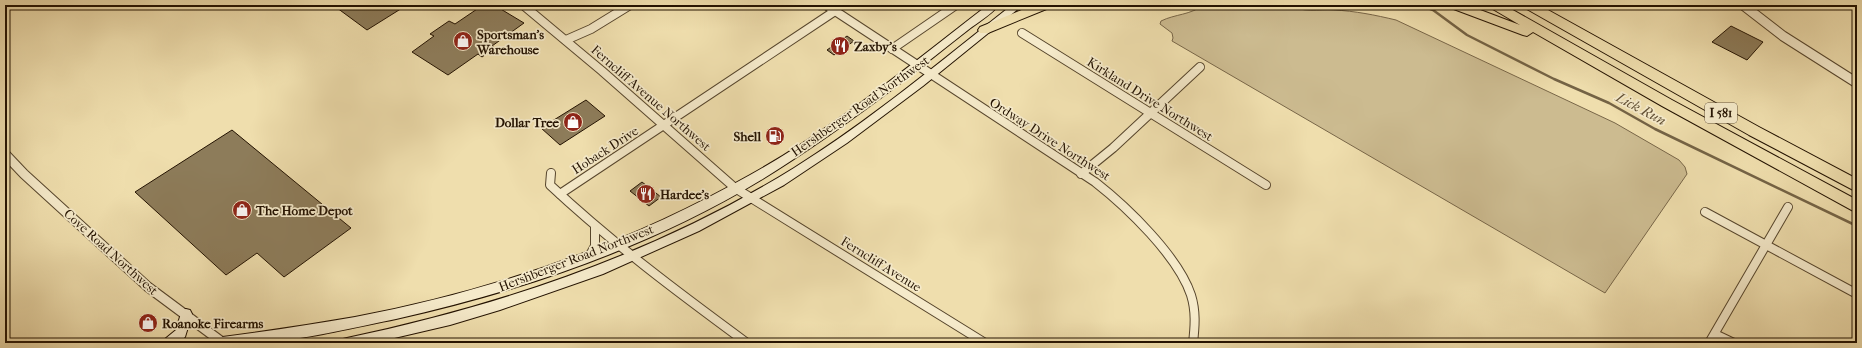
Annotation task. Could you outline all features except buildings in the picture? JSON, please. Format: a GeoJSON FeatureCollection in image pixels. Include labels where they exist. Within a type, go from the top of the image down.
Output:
{"type":"FeatureCollection","features":[{"type":"Feature","properties":{"kind":"highway"},"geometry":{"type":"LineString","coordinates":[[984,30],[1045,5]]}},
{"type":"Feature","properties":{"kind":"highway"},"geometry":{"type":"LineString","coordinates":[[1455,5],[1494,18],[1588,58]]}},
{"type":"Feature","properties":{"kind":"highway","name":"I 581"},"geometry":{"type":"LineString","coordinates":[[1495,5],[1793,174],[1857,207]]}},
{"type":"Feature","properties":{"kind":"highway","name":"I 581"},"geometry":{"type":"LineString","coordinates":[[1529,5],[1754,131],[1857,186]]}},
{"type":"Feature","properties":{"kind":"highway"},"geometry":{"type":"LineString","coordinates":[[1545,5],[1586,38]]}},
{"type":"Feature","properties":{"kind":"main road","name":"Hershberger Road Northwest"},"geometry":{"type":"LineString","coordinates":[[220,343],[307,331],[409,312],[509,285],[618,245],[735,188],[823,134],[917,66],[994,5]]}},
{"type":"Feature","properties":{"kind":"main road","name":"Hershberger Road Northwest"},"geometry":{"type":"LineString","coordinates":[[347,343],[460,318],[520,300],[569,283],[632,257],[713,218],[816,159],[865,124],[1018,5]]}},
{"type":"Feature","properties":{"kind":"main road"},"geometry":{"type":"LineString","coordinates":[[169,343],[181,333],[186,314]]}},
{"type":"Feature","properties":{"kind":"street","name":"Ferncliff Avenue Northwest"},"geometry":{"type":"LineString","coordinates":[[523,5],[566,40],[735,188],[764,208]]}},
{"type":"Feature","properties":{"kind":"street"},"geometry":{"type":"LineString","coordinates":[[566,40],[591,29],[630,5]]}},
{"type":"Feature","properties":{"kind":"street","name":"Ordway Drive Northwest"},"geometry":{"type":"LineString","coordinates":[[826,5],[1081,174],[1109,193],[1122,204],[1178,267],[1190,290],[1195,321],[1193,343]]}},
{"type":"Feature","properties":{"kind":"street"},"geometry":{"type":"LineString","coordinates":[[892,50],[956,5]]}},
{"type":"Feature","properties":{"kind":"street"},"geometry":{"type":"LineString","coordinates":[[1743,5],[1783,36],[1857,84]]}},
{"type":"Feature","properties":{"kind":"street","name":"Hoback Drive"},"geometry":{"type":"LineString","coordinates":[[560,194],[836,11]]}},
{"type":"Feature","properties":{"kind":"street","name":"Kirkland Drive Northwest"},"geometry":{"type":"LineString","coordinates":[[1022,34],[1266,185]]}},
{"type":"Feature","properties":{"kind":"street"},"geometry":{"type":"LineString","coordinates":[[1081,174],[1151,113],[1200,67]]}},
{"type":"Feature","properties":{"kind":"street","name":"Cove Road Northwest"},"geometry":{"type":"LineString","coordinates":[[5,154],[24,174],[148,286],[186,314],[220,343]]}},
{"type":"Feature","properties":{"kind":"street"},"geometry":{"type":"LineString","coordinates":[[552,173],[550,185],[595,226],[632,257],[747,343]]}},
{"type":"Feature","properties":{"kind":"street"},"geometry":{"type":"LineString","coordinates":[[1710,343],[1788,207]]}},
{"type":"Feature","properties":{"kind":"street","name":"Ferncliff Avenue"},"geometry":{"type":"LineString","coordinates":[[764,208],[985,343]]}},
{"type":"Feature","properties":{"kind":"street"},"geometry":{"type":"LineString","coordinates":[[1705,212],[1857,294]]}},
{"type":"Feature","properties":{"kind":"street"},"geometry":{"type":"LineString","coordinates":[[590,255],[595,246],[595,226]]}},
{"type":"Feature","properties":{"kind":"street"},"geometry":{"type":"LineString","coordinates":[[1715,334],[1734,343]]}},
{"type":"Feature","properties":{"kind":"shaded area"},"geometry":{"type":"Polygon","coordinates":[[[1203,5],[1288,5],[1305,10],[1350,11],[1396,20],[1615,123],[1679,160],[1685,167],[1687,174],[1605,293],[1172,41],[1172,33],[1160,24],[1161,21],[1188,13],[1203,5]]]}},
{"type":"Feature","properties":{"kind":"waterway","name":"Lick Run"},"geometry":{"type":"LineString","coordinates":[[1420,5],[1433,10],[1467,35],[1554,79],[1609,103],[1655,129],[1857,226]]}},
{"type":"Feature","properties":{"kind":"place","name":"Sportsman's Warehouse"},"geometry":{"type":"Point","coordinates":[463,41]}},
{"type":"Feature","properties":{"kind":"place","name":"Zaxby's"},"geometry":{"type":"Point","coordinates":[840,46]}},
{"type":"Feature","properties":{"kind":"place","name":"Dollar Tree"},"geometry":{"type":"Point","coordinates":[573,122]}},
{"type":"Feature","properties":{"kind":"place","name":"Shell"},"geometry":{"type":"Point","coordinates":[775,136]}},
{"type":"Feature","properties":{"kind":"place","name":"Hardee's"},"geometry":{"type":"Point","coordinates":[646,194]}},
{"type":"Feature","properties":{"kind":"place","name":"The Home Depot"},"geometry":{"type":"Point","coordinates":[242,210]}},
{"type":"Feature","properties":{"kind":"place","name":"Roanoke Firearms"},"geometry":{"type":"Point","coordinates":[148,323]}}]}
